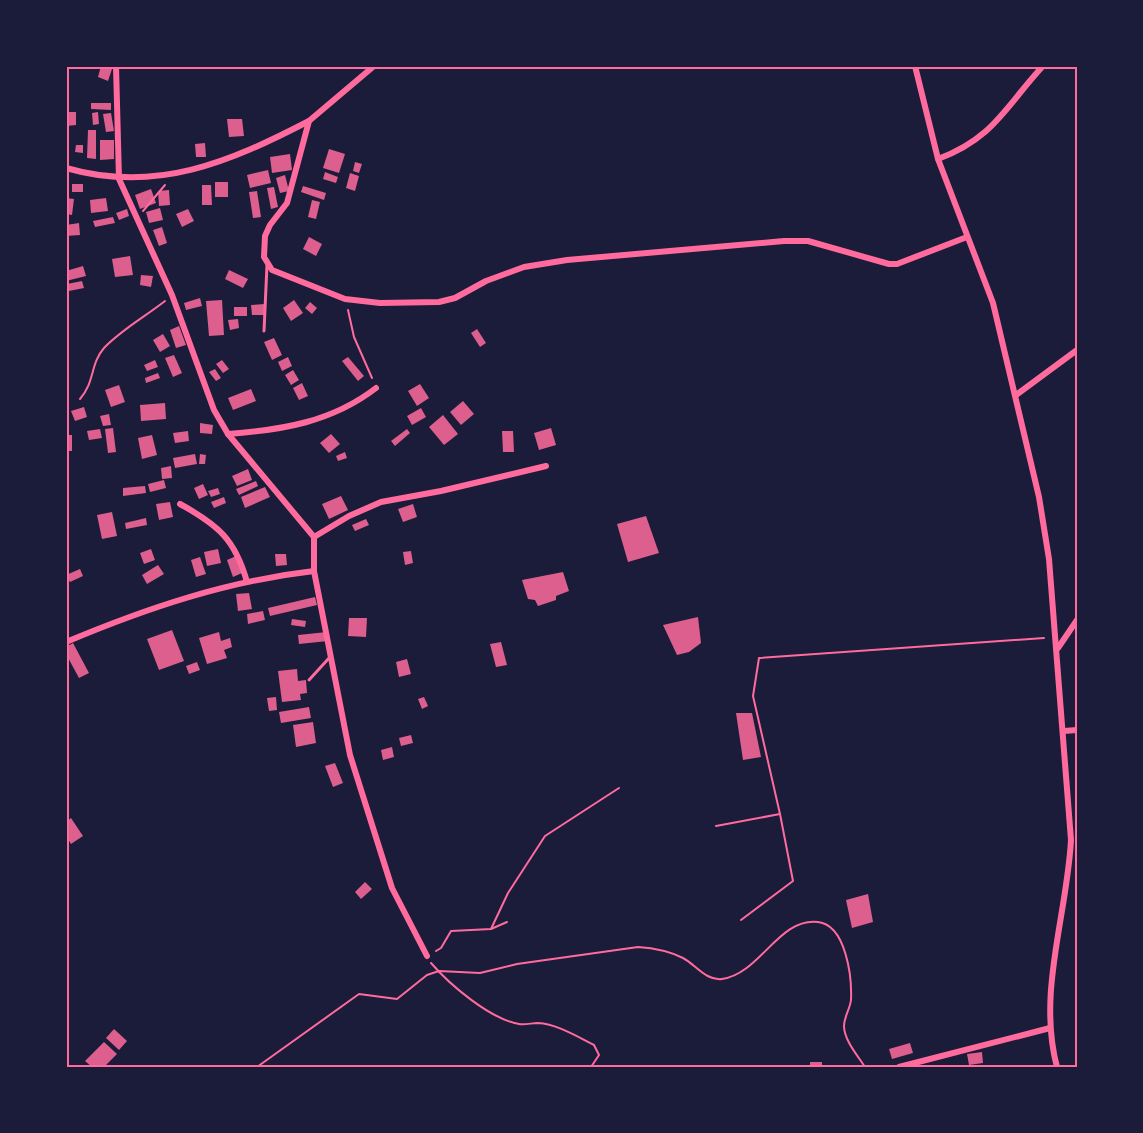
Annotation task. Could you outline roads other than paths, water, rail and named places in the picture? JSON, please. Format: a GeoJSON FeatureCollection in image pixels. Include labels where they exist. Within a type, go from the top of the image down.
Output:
{"type":"FeatureCollection","features":[{"type":"Feature","properties":{"kind":"street"},"geometry":{"type":"LineString","coordinates":[[116,66],[119,179],[172,295],[202,379],[228,434],[314,537],[314,572],[350,755],[392,888],[428,956]]}},
{"type":"Feature","properties":{"kind":"street"},"geometry":{"type":"LineString","coordinates":[[66,168],[119,179],[211,166],[240,156],[309,121],[374,66]]}},
{"type":"Feature","properties":{"kind":"street"},"geometry":{"type":"LineString","coordinates":[[915,66],[938,159],[993,303],[1016,395],[1049,559],[1064,731],[1071,851],[1053,976],[1050,1028],[1057,1067]]}},
{"type":"Feature","properties":{"kind":"street"},"geometry":{"type":"LineString","coordinates":[[938,159],[960,151],[995,125],[1043,66]]}},
{"type":"Feature","properties":{"kind":"street"},"geometry":{"type":"LineString","coordinates":[[309,121],[287,203],[270,225],[263,248],[267,265],[281,275],[345,299],[380,303],[439,302],[455,298],[486,281],[524,267],[578,259],[784,241],[808,241],[888,264],[897,264],[967,237]]}},
{"type":"Feature","properties":{"kind":"street"},"geometry":{"type":"LineString","coordinates":[[1016,395],[1077,350]]}},
{"type":"Feature","properties":{"kind":"street"},"geometry":{"type":"LineString","coordinates":[[228,434],[307,424],[341,410],[376,388]]}},
{"type":"Feature","properties":{"kind":"street"},"geometry":{"type":"LineString","coordinates":[[314,537],[349,516],[381,502],[441,491],[546,466]]}},
{"type":"Feature","properties":{"kind":"street"},"geometry":{"type":"LineString","coordinates":[[180,504],[214,524],[228,538],[241,559],[247,582]]}},
{"type":"Feature","properties":{"kind":"street"},"geometry":{"type":"LineString","coordinates":[[66,642],[158,605],[247,582],[314,572]]}},
{"type":"Feature","properties":{"kind":"street"},"geometry":{"type":"LineString","coordinates":[[1057,649],[1077,620]]}},
{"type":"Feature","properties":{"kind":"street"},"geometry":{"type":"LineString","coordinates":[[1064,731],[1077,730]]}},
{"type":"Feature","properties":{"kind":"street"},"geometry":{"type":"LineString","coordinates":[[899,1067],[1050,1028]]}},
{"type":"Feature","properties":{"kind":"lane"},"geometry":{"type":"LineString","coordinates":[[264,331],[267,265]]}},
{"type":"Feature","properties":{"kind":"lane"},"geometry":{"type":"LineString","coordinates":[[309,680],[331,655]]}}]}
